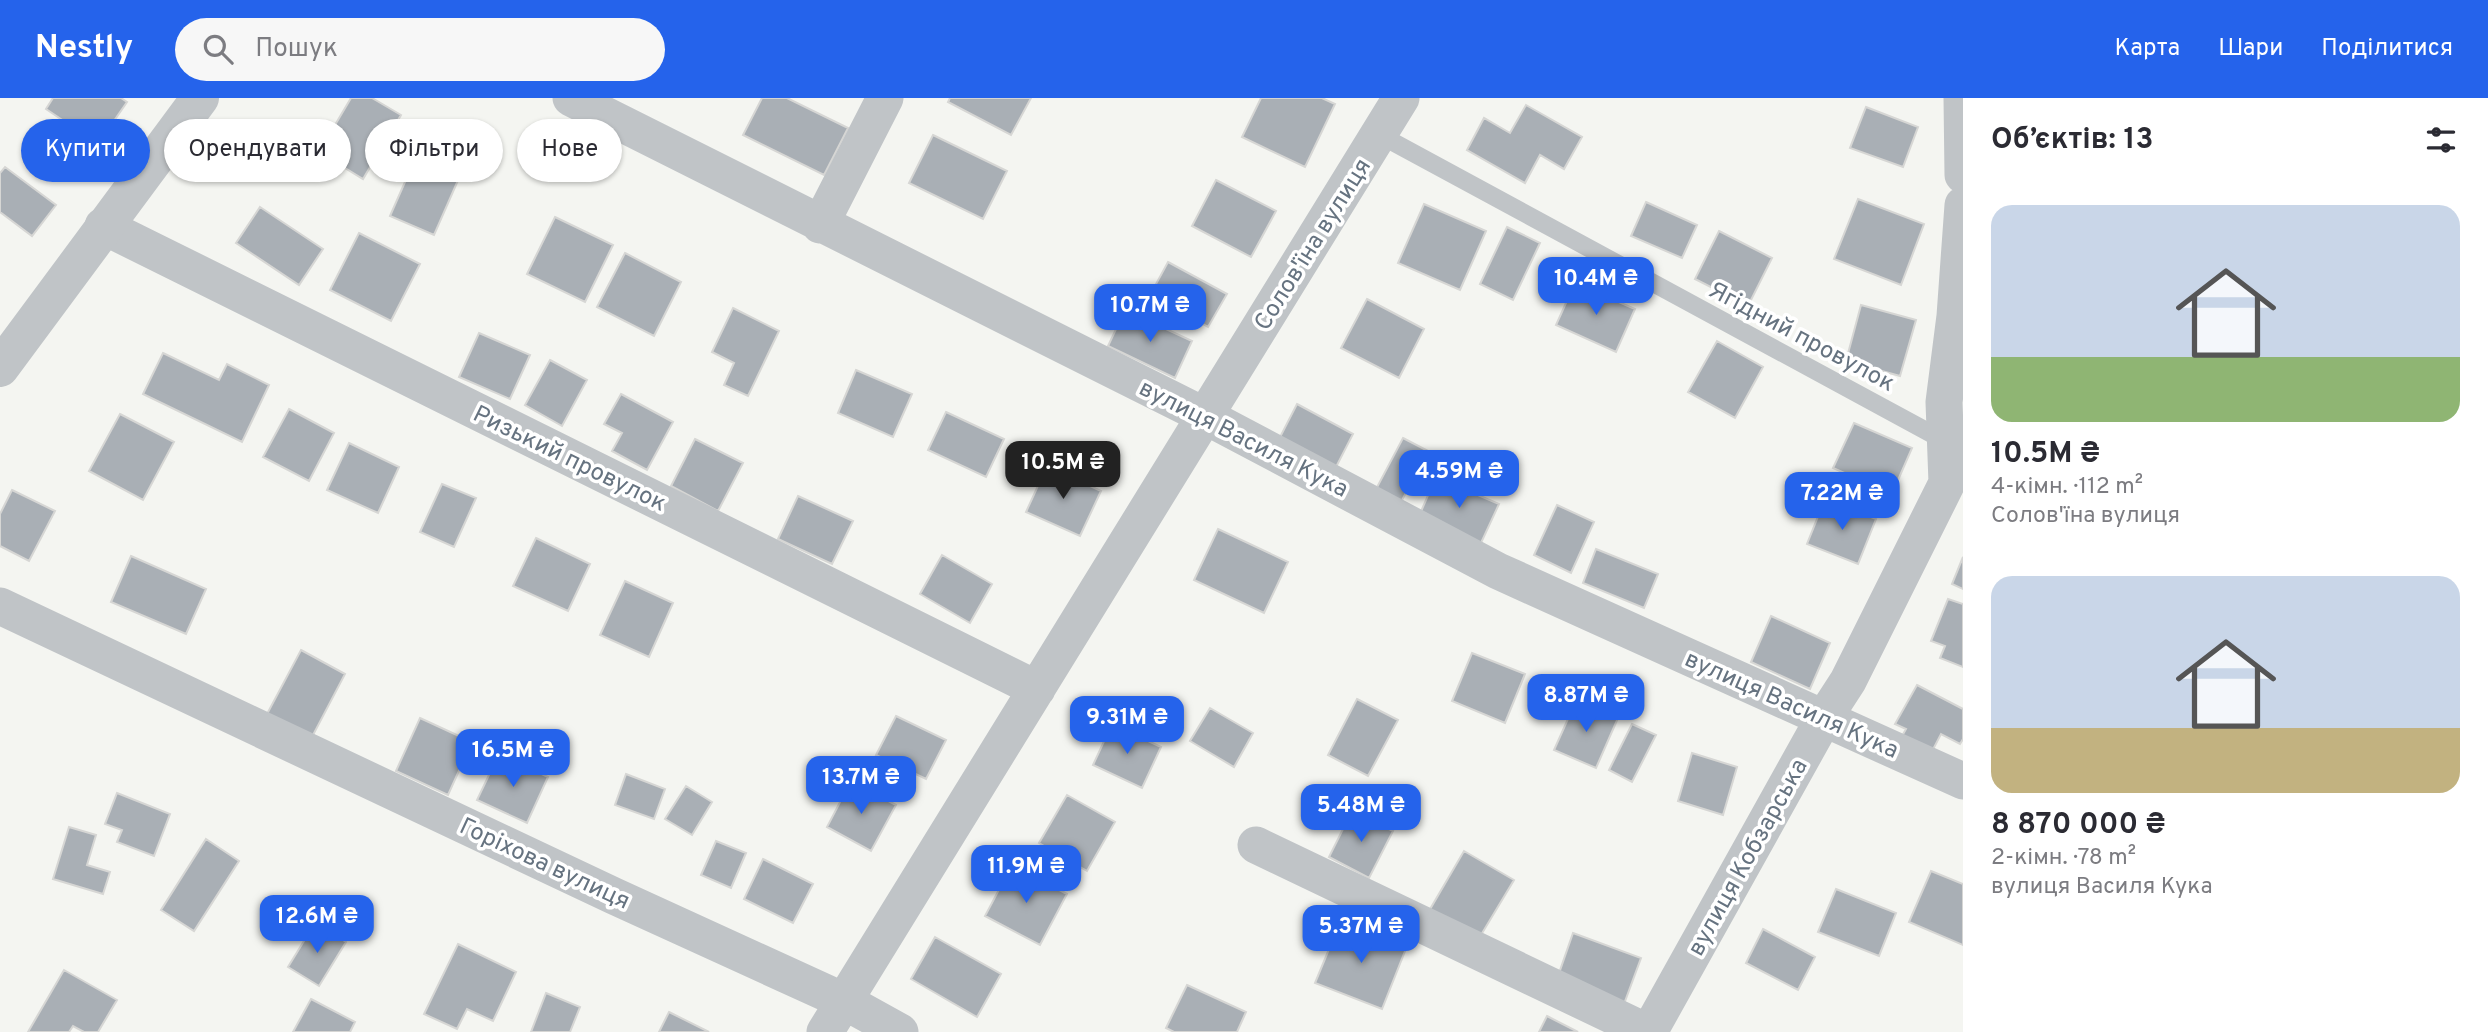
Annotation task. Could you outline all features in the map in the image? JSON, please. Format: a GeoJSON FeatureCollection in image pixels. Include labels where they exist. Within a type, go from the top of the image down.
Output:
{"type":"FeatureCollection","features":[{"type":"Feature","properties":{"kind":"street"},"geometry":{"type":"LineString","coordinates":[[0,368],[200,98]]}},
{"type":"Feature","properties":{"kind":"street","name":"вулиця Василя Кука"},"geometry":{"type":"LineString","coordinates":[[571,98],[1205,416],[1499,571],[1963,781]]}},
{"type":"Feature","properties":{"kind":"street"},"geometry":{"type":"LineString","coordinates":[[820,225],[885,98]]}},
{"type":"Feature","properties":{"kind":"street","name":"Солов'їна вулиця"},"geometry":{"type":"LineString","coordinates":[[825,1032],[1401,98]]}},
{"type":"Feature","properties":{"kind":"street"},"geometry":{"type":"LineString","coordinates":[[1962,98],[1963,175]]}},
{"type":"Feature","properties":{"kind":"street","name":"вулиця Кобзарська"},"geometry":{"type":"LineString","coordinates":[[1256,845],[1648,1032],[1824,718],[1848,681],[1947,482],[1944,402],[1955,316],[1963,205]]}},
{"type":"Feature","properties":{"kind":"street","name":"Ризький провулок"},"geometry":{"type":"LineString","coordinates":[[103,226],[1037,689]]}},
{"type":"Feature","properties":{"kind":"street","name":"Горіхова вулиця"},"geometry":{"type":"LineString","coordinates":[[0,606],[614,897],[844,1000],[900,1032]]}},
{"type":"Feature","properties":{"kind":"lane","name":"Ягідний провулок"},"geometry":{"type":"LineString","coordinates":[[1380,135],[1944,440]]}},
{"type":"Feature","properties":{"kind":"building"},"geometry":{"type":"Polygon","coordinates":[[[53,98],[121,98],[127,102],[115,119],[61,119],[46,109],[53,98]]]}},
{"type":"Feature","properties":{"kind":"building"},"geometry":{"type":"Polygon","coordinates":[[[351,98],[372,98],[401,115],[399,119],[365,119],[363,179],[351,172],[351,119],[339,119],[351,98]]]}},
{"type":"Feature","properties":{"kind":"building"},"geometry":{"type":"Polygon","coordinates":[[[762,98],[787,98],[848,128],[824,175],[743,135],[762,98]]]}},
{"type":"Feature","properties":{"kind":"building"},"geometry":{"type":"Polygon","coordinates":[[[950,98],[1031,98],[1011,135],[948,102],[950,98]]]}},
{"type":"Feature","properties":{"kind":"building"},"geometry":{"type":"Polygon","coordinates":[[[1261,98],[1322,98],[1335,104],[1305,167],[1242,137],[1261,98]]]}},
{"type":"Feature","properties":{"kind":"building"},"geometry":{"type":"Polygon","coordinates":[[[1526,105],[1582,137],[1564,169],[1540,155],[1525,183],[1467,150],[1484,118],[1510,133],[1526,105]]]}},
{"type":"Feature","properties":{"kind":"building"},"geometry":{"type":"Polygon","coordinates":[[[1866,107],[1918,127],[1903,167],[1850,148],[1866,107]]]}},
{"type":"Feature","properties":{"kind":"building"},"geometry":{"type":"Polygon","coordinates":[[[933,135],[1007,171],[983,219],[909,183],[933,135]]]}},
{"type":"Feature","properties":{"kind":"building"},"geometry":{"type":"Polygon","coordinates":[[[5,167],[21,179],[21,182],[25,182],[56,205],[32,236],[0,212],[0,173],[5,167]]]}},
{"type":"Feature","properties":{"kind":"building"},"geometry":{"type":"Polygon","coordinates":[[[1216,180],[1276,211],[1251,257],[1192,226],[1216,180]]]}},
{"type":"Feature","properties":{"kind":"building"},"geometry":{"type":"Polygon","coordinates":[[[405,182],[457,182],[434,235],[390,216],[405,182]]]}},
{"type":"Feature","properties":{"kind":"building"},"geometry":{"type":"Polygon","coordinates":[[[1858,199],[1924,224],[1901,285],[1834,259],[1858,199]]]}},
{"type":"Feature","properties":{"kind":"building"},"geometry":{"type":"Polygon","coordinates":[[[1646,202],[1697,225],[1682,258],[1631,236],[1646,202]]]}},
{"type":"Feature","properties":{"kind":"building"},"geometry":{"type":"Polygon","coordinates":[[[1424,204],[1486,231],[1460,290],[1398,263],[1424,204]]]}},
{"type":"Feature","properties":{"kind":"building"},"geometry":{"type":"Polygon","coordinates":[[[260,207],[323,249],[299,285],[236,243],[260,207]]]}},
{"type":"Feature","properties":{"kind":"building"},"geometry":{"type":"Polygon","coordinates":[[[555,217],[613,245],[585,302],[527,274],[555,217]]]}},
{"type":"Feature","properties":{"kind":"building"},"geometry":{"type":"Polygon","coordinates":[[[1507,227],[1540,243],[1513,300],[1480,284],[1507,227]]]}},
{"type":"Feature","properties":{"kind":"building"},"geometry":{"type":"Polygon","coordinates":[[[1719,231],[1772,258],[1748,306],[1695,279],[1719,231]]]}},
{"type":"Feature","properties":{"kind":"building"},"geometry":{"type":"Polygon","coordinates":[[[359,233],[420,264],[391,321],[330,290],[359,233]]]}},
{"type":"Feature","properties":{"kind":"building"},"geometry":{"type":"Polygon","coordinates":[[[625,253],[681,282],[654,336],[597,307],[625,253]]]}},
{"type":"Feature","properties":{"kind":"building"},"geometry":{"type":"Polygon","coordinates":[[[1168,262],[1227,294],[1208,327],[1150,295],[1168,262]]]}},
{"type":"Feature","properties":{"kind":"building"},"geometry":{"type":"Polygon","coordinates":[[[1575,283],[1635,309],[1616,352],[1556,325],[1575,283]]]}},
{"type":"Feature","properties":{"kind":"building"},"geometry":{"type":"Polygon","coordinates":[[[1367,299],[1424,329],[1399,378],[1341,348],[1367,299]]]}},
{"type":"Feature","properties":{"kind":"building"},"geometry":{"type":"Polygon","coordinates":[[[1861,305],[1916,320],[1900,376],[1846,361],[1861,305]]]}},
{"type":"Feature","properties":{"kind":"building"},"geometry":{"type":"Polygon","coordinates":[[[733,308],[779,331],[748,396],[724,385],[734,363],[712,352],[733,308]]]}},
{"type":"Feature","properties":{"kind":"building"},"geometry":{"type":"Polygon","coordinates":[[[1125,310],[1192,341],[1175,378],[1108,346],[1125,310]]]}},
{"type":"Feature","properties":{"kind":"building"},"geometry":{"type":"Polygon","coordinates":[[[479,333],[530,355],[510,399],[459,377],[479,333]]]}},
{"type":"Feature","properties":{"kind":"building"},"geometry":{"type":"Polygon","coordinates":[[[1717,341],[1763,367],[1735,418],[1688,392],[1717,341]]]}},
{"type":"Feature","properties":{"kind":"building"},"geometry":{"type":"Polygon","coordinates":[[[163,353],[219,380],[227,364],[269,385],[242,442],[143,394],[163,353]]]}},
{"type":"Feature","properties":{"kind":"building"},"geometry":{"type":"Polygon","coordinates":[[[550,360],[587,380],[562,426],[525,405],[550,360]]]}},
{"type":"Feature","properties":{"kind":"building"},"geometry":{"type":"Polygon","coordinates":[[[856,370],[912,394],[893,437],[838,413],[856,370]]]}},
{"type":"Feature","properties":{"kind":"building"},"geometry":{"type":"Polygon","coordinates":[[[621,394],[673,422],[647,470],[612,451],[622,433],[604,424],[621,394]]]}},
{"type":"Feature","properties":{"kind":"building"},"geometry":{"type":"Polygon","coordinates":[[[1297,404],[1353,434],[1334,471],[1278,441],[1297,404]]]}},
{"type":"Feature","properties":{"kind":"building"},"geometry":{"type":"Polygon","coordinates":[[[289,409],[334,433],[309,481],[263,457],[289,409]]]}},
{"type":"Feature","properties":{"kind":"building"},"geometry":{"type":"Polygon","coordinates":[[[946,412],[1004,439],[986,477],[928,450],[946,412]]]}},
{"type":"Feature","properties":{"kind":"building"},"geometry":{"type":"Polygon","coordinates":[[[120,414],[174,442],[143,500],[89,471],[120,414]]]}},
{"type":"Feature","properties":{"kind":"building"},"geometry":{"type":"Polygon","coordinates":[[[1854,423],[1912,448],[1892,494],[1833,468],[1854,423]]]}},
{"type":"Feature","properties":{"kind":"building"},"geometry":{"type":"Polygon","coordinates":[[[1403,438],[1428,451],[1400,504],[1375,491],[1403,438]]]}},
{"type":"Feature","properties":{"kind":"building"},"geometry":{"type":"Polygon","coordinates":[[[695,439],[743,463],[718,511],[671,486],[695,439]]]}},
{"type":"Feature","properties":{"kind":"building"},"geometry":{"type":"Polygon","coordinates":[[[349,443],[399,467],[378,513],[327,490],[349,443]]]}},
{"type":"Feature","properties":{"kind":"building"},"geometry":{"type":"Polygon","coordinates":[[[1047,466],[1101,491],[1080,536],[1026,512],[1047,466]]]}},
{"type":"Feature","properties":{"kind":"building"},"geometry":{"type":"Polygon","coordinates":[[[1436,477],[1499,504],[1481,543],[1419,516],[1436,477]]]}},
{"type":"Feature","properties":{"kind":"building"},"geometry":{"type":"Polygon","coordinates":[[[442,484],[476,498],[454,547],[420,532],[442,484]]]}},
{"type":"Feature","properties":{"kind":"building"},"geometry":{"type":"Polygon","coordinates":[[[12,490],[55,511],[29,561],[0,546],[0,514],[12,490]]]}},
{"type":"Feature","properties":{"kind":"building"},"geometry":{"type":"Polygon","coordinates":[[[798,496],[853,521],[832,564],[778,539],[798,496]]]}},
{"type":"Feature","properties":{"kind":"building"},"geometry":{"type":"Polygon","coordinates":[[[1825,499],[1876,519],[1858,564],[1807,544],[1825,499]]]}},
{"type":"Feature","properties":{"kind":"building"},"geometry":{"type":"Polygon","coordinates":[[[1557,505],[1594,522],[1571,573],[1534,555],[1557,505]]]}},
{"type":"Feature","properties":{"kind":"building"},"geometry":{"type":"Polygon","coordinates":[[[1218,529],[1288,562],[1264,613],[1194,580],[1218,529]]]}},
{"type":"Feature","properties":{"kind":"building"},"geometry":{"type":"Polygon","coordinates":[[[536,538],[590,564],[568,611],[513,586],[536,538]]]}},
{"type":"Feature","properties":{"kind":"building"},"geometry":{"type":"Polygon","coordinates":[[[1596,549],[1658,574],[1644,608],[1583,583],[1596,549]]]}},
{"type":"Feature","properties":{"kind":"building"},"geometry":{"type":"Polygon","coordinates":[[[942,555],[992,584],[970,623],[920,594],[942,555]]]}},
{"type":"Feature","properties":{"kind":"building"},"geometry":{"type":"Polygon","coordinates":[[[131,556],[206,589],[186,634],[111,602],[131,556]]]}},
{"type":"Feature","properties":{"kind":"building"},"geometry":{"type":"Polygon","coordinates":[[[1963,557],[1963,589],[1952,584],[1963,557]]]}},
{"type":"Feature","properties":{"kind":"building"},"geometry":{"type":"Polygon","coordinates":[[[625,581],[673,603],[649,657],[600,635],[625,581]]]}},
{"type":"Feature","properties":{"kind":"building"},"geometry":{"type":"Polygon","coordinates":[[[1948,599],[1963,604],[1963,667],[1940,658],[1945,646],[1931,641],[1948,599]]]}},
{"type":"Feature","properties":{"kind":"building"},"geometry":{"type":"Polygon","coordinates":[[[1771,616],[1830,643],[1810,689],[1751,662],[1771,616]]]}},
{"type":"Feature","properties":{"kind":"building"},"geometry":{"type":"Polygon","coordinates":[[[301,650],[345,674],[312,737],[267,714],[301,650]]]}},
{"type":"Feature","properties":{"kind":"building"},"geometry":{"type":"Polygon","coordinates":[[[1472,653],[1525,674],[1505,723],[1452,701],[1472,653]]]}},
{"type":"Feature","properties":{"kind":"building"},"geometry":{"type":"Polygon","coordinates":[[[1917,685],[1963,709],[1963,739],[1960,744],[1941,734],[1927,761],[1897,745],[1906,729],[1895,724],[1917,685]]]}},
{"type":"Feature","properties":{"kind":"building"},"geometry":{"type":"Polygon","coordinates":[[[1357,699],[1398,720],[1368,776],[1328,755],[1357,699]]]}},
{"type":"Feature","properties":{"kind":"building"},"geometry":{"type":"Polygon","coordinates":[[[1576,701],[1618,718],[1596,768],[1554,750],[1576,701]]]}},
{"type":"Feature","properties":{"kind":"building"},"geometry":{"type":"Polygon","coordinates":[[[1210,708],[1253,733],[1234,767],[1190,741],[1210,708]]]}},
{"type":"Feature","properties":{"kind":"building"},"geometry":{"type":"Polygon","coordinates":[[[896,716],[946,740],[926,779],[876,755],[896,716]]]}},
{"type":"Feature","properties":{"kind":"building"},"geometry":{"type":"Polygon","coordinates":[[[420,718],[472,742],[448,795],[396,771],[420,718]]]}},
{"type":"Feature","properties":{"kind":"building"},"geometry":{"type":"Polygon","coordinates":[[[1112,724],[1161,747],[1142,788],[1093,765],[1112,724]]]}},
{"type":"Feature","properties":{"kind":"building"},"geometry":{"type":"Polygon","coordinates":[[[1632,724],[1656,735],[1632,782],[1609,770],[1632,724]]]}},
{"type":"Feature","properties":{"kind":"building"},"geometry":{"type":"Polygon","coordinates":[[[1692,753],[1737,767],[1723,815],[1678,801],[1692,753]]]}},
{"type":"Feature","properties":{"kind":"building"},"geometry":{"type":"Polygon","coordinates":[[[499,754],[548,777],[527,823],[477,800],[499,754]]]}},
{"type":"Feature","properties":{"kind":"building"},"geometry":{"type":"Polygon","coordinates":[[[626,774],[665,789],[654,819],[615,805],[626,774]]]}},
{"type":"Feature","properties":{"kind":"building"},"geometry":{"type":"Polygon","coordinates":[[[851,781],[896,805],[871,851],[827,827],[851,781]]]}},
{"type":"Feature","properties":{"kind":"building"},"geometry":{"type":"Polygon","coordinates":[[[686,786],[712,802],[692,835],[665,819],[686,786]]]}},
{"type":"Feature","properties":{"kind":"building"},"geometry":{"type":"Polygon","coordinates":[[[117,793],[170,814],[154,856],[117,842],[122,830],[105,824],[117,793]]]}},
{"type":"Feature","properties":{"kind":"building"},"geometry":{"type":"Polygon","coordinates":[[[1067,795],[1115,822],[1087,871],[1039,843],[1067,795]]]}},
{"type":"Feature","properties":{"kind":"building"},"geometry":{"type":"Polygon","coordinates":[[[1352,811],[1393,831],[1369,878],[1329,857],[1352,811]]]}},
{"type":"Feature","properties":{"kind":"building"},"geometry":{"type":"Polygon","coordinates":[[[69,827],[96,835],[87,865],[110,872],[103,894],[53,879],[69,827]]]}},
{"type":"Feature","properties":{"kind":"building"},"geometry":{"type":"Polygon","coordinates":[[[206,839],[239,861],[194,931],[161,910],[206,839]]]}},
{"type":"Feature","properties":{"kind":"building"},"geometry":{"type":"Polygon","coordinates":[[[716,841],[746,853],[731,888],[701,875],[716,841]]]}},
{"type":"Feature","properties":{"kind":"building"},"geometry":{"type":"Polygon","coordinates":[[[1464,851],[1514,880],[1478,940],[1429,911],[1464,851]]]}},
{"type":"Feature","properties":{"kind":"building"},"geometry":{"type":"Polygon","coordinates":[[[763,859],[813,884],[793,923],[744,899],[763,859]]]}},
{"type":"Feature","properties":{"kind":"building"},"geometry":{"type":"Polygon","coordinates":[[[1012,865],[1067,894],[1040,945],[985,916],[1012,865]]]}},
{"type":"Feature","properties":{"kind":"building"},"geometry":{"type":"Polygon","coordinates":[[[1931,871],[1963,884],[1963,945],[1909,922],[1931,871]]]}},
{"type":"Feature","properties":{"kind":"building"},"geometry":{"type":"Polygon","coordinates":[[[1836,889],[1896,913],[1879,956],[1818,932],[1836,889]]]}},
{"type":"Feature","properties":{"kind":"building"},"geometry":{"type":"Polygon","coordinates":[[[1341,920],[1407,946],[1382,1009],[1315,983],[1341,920]]]}},
{"type":"Feature","properties":{"kind":"building"},"geometry":{"type":"Polygon","coordinates":[[[315,923],[346,942],[319,986],[288,967],[315,923]]]}},
{"type":"Feature","properties":{"kind":"building"},"geometry":{"type":"Polygon","coordinates":[[[1763,929],[1815,957],[1798,990],[1746,963],[1763,929]]]}},
{"type":"Feature","properties":{"kind":"building"},"geometry":{"type":"Polygon","coordinates":[[[1573,933],[1641,958],[1624,1004],[1557,979],[1573,933]]]}},
{"type":"Feature","properties":{"kind":"building"},"geometry":{"type":"Polygon","coordinates":[[[935,937],[1001,974],[977,1017],[911,979],[935,937]]]}},
{"type":"Feature","properties":{"kind":"building"},"geometry":{"type":"Polygon","coordinates":[[[458,944],[516,972],[493,1021],[467,1009],[457,1029],[424,1014],[458,944]]]}},
{"type":"Feature","properties":{"kind":"building"},"geometry":{"type":"Polygon","coordinates":[[[64,970],[117,1000],[98,1032],[84,1032],[73,1026],[69,1032],[28,1032],[64,970]]]}},
{"type":"Feature","properties":{"kind":"building"},"geometry":{"type":"Polygon","coordinates":[[[1187,985],[1246,1012],[1237,1032],[1174,1032],[1166,1028],[1187,985]]]}},
{"type":"Feature","properties":{"kind":"building"},"geometry":{"type":"Polygon","coordinates":[[[546,993],[580,1007],[570,1032],[531,1032],[546,993]]]}},
{"type":"Feature","properties":{"kind":"building"},"geometry":{"type":"Polygon","coordinates":[[[311,999],[355,1022],[350,1032],[293,1032],[311,999]]]}},
{"type":"Feature","properties":{"kind":"building"},"geometry":{"type":"Polygon","coordinates":[[[669,1012],[709,1032],[659,1032],[669,1012]]]}},
{"type":"Feature","properties":{"kind":"building"},"geometry":{"type":"Polygon","coordinates":[[[1547,1016],[1578,1032],[1539,1032],[1547,1016]]]}}]}
